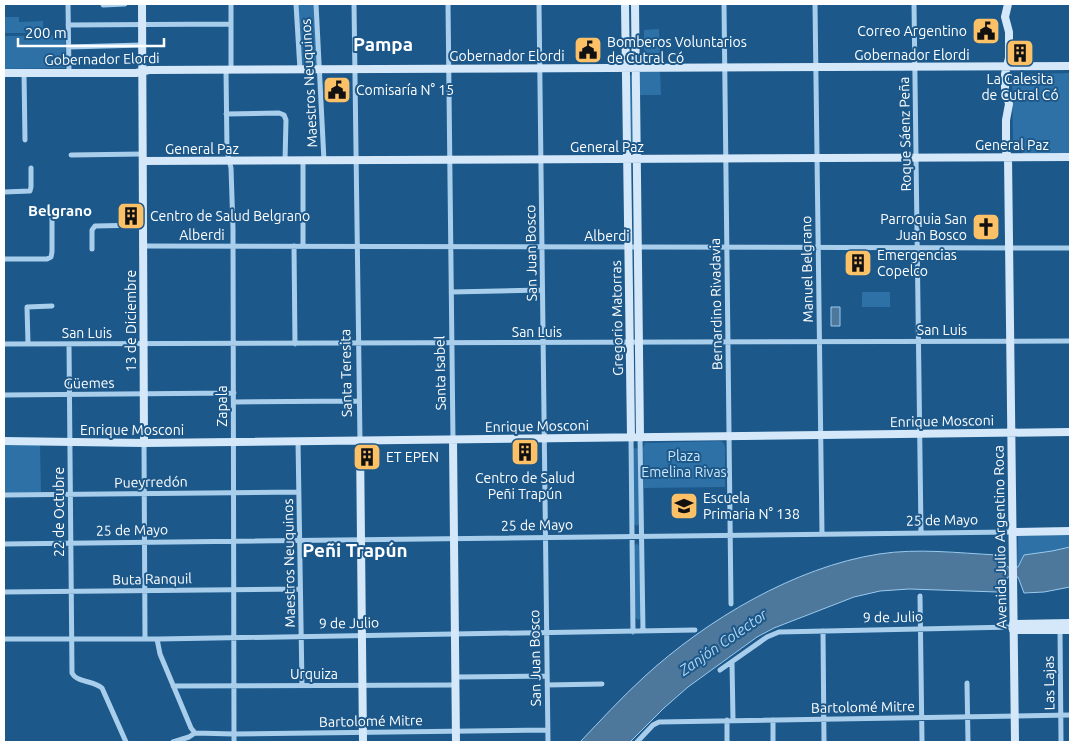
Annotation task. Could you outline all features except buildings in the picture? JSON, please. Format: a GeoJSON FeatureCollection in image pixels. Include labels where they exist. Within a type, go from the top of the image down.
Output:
{"type":"FeatureCollection","features":[{"type":"Feature","properties":{"kind":"street"},"geometry":{"type":"LineString","coordinates":[[69,4],[69,73]]}},
{"type":"Feature","properties":{"kind":"street"},"geometry":{"type":"LineString","coordinates":[[103,5],[125,4]]}},
{"type":"Feature","properties":{"kind":"street","name":"13 de Diciembre"},"geometry":{"type":"LineString","coordinates":[[142,4],[145,638]]}},
{"type":"Feature","properties":{"kind":"street","name":"Zapala"},"geometry":{"type":"LineString","coordinates":[[230,4],[231,24],[226,114],[227,153],[231,170],[233,246],[234,742]]}},
{"type":"Feature","properties":{"kind":"street","name":"Maestros Neuquinos"},"geometry":{"type":"LineString","coordinates":[[296,4],[300,70]]}},
{"type":"Feature","properties":{"kind":"street","name":"Maestros Neuquinos"},"geometry":{"type":"LineString","coordinates":[[316,4],[324,160]]}},
{"type":"Feature","properties":{"kind":"street","name":"Santa Teresita"},"geometry":{"type":"LineString","coordinates":[[354,4],[363,742]]}},
{"type":"Feature","properties":{"kind":"street","name":"Santa Isabel"},"geometry":{"type":"LineString","coordinates":[[448,4],[456,742]]}},
{"type":"Feature","properties":{"kind":"street","name":"San Juan Bosco"},"geometry":{"type":"LineString","coordinates":[[539,4],[548,742]]}},
{"type":"Feature","properties":{"kind":"street","name":"Gregorio Matorras"},"geometry":{"type":"LineString","coordinates":[[625,4],[633,632]]}},
{"type":"Feature","properties":{"kind":"street","name":"Gregorio Matorras"},"geometry":{"type":"LineString","coordinates":[[635,4],[643,631]]}},
{"type":"Feature","properties":{"kind":"street","name":"Bernardino Rivadavia"},"geometry":{"type":"LineString","coordinates":[[724,4],[731,604]]}},
{"type":"Feature","properties":{"kind":"street","name":"Manuel Belgrano"},"geometry":{"type":"LineString","coordinates":[[816,4],[822,534]]}},
{"type":"Feature","properties":{"kind":"street","name":"Roque Sáenz Peña"},"geometry":{"type":"LineString","coordinates":[[914,4],[921,533]]}},
{"type":"Feature","properties":{"kind":"street","name":"Avenida Julio Argentino Roca"},"geometry":{"type":"LineString","coordinates":[[1008,4],[1005,16],[1009,32],[1009,58],[1005,89],[1009,104],[1006,118],[1006,150],[1008,158],[1015,742]]}},
{"type":"Feature","properties":{"kind":"street"},"geometry":{"type":"LineString","coordinates":[[68,25],[231,24]]}},
{"type":"Feature","properties":{"kind":"street"},"geometry":{"type":"LineString","coordinates":[[69,46],[142,45]]}},
{"type":"Feature","properties":{"kind":"street","name":"Gobernador Elordi"},"geometry":{"type":"LineString","coordinates":[[4,73],[228,70],[1070,66]]}},
{"type":"Feature","properties":{"kind":"street"},"geometry":{"type":"LineString","coordinates":[[24,73],[24,140]]}},
{"type":"Feature","properties":{"kind":"street"},"geometry":{"type":"LineString","coordinates":[[226,114],[280,113],[284,115],[286,120],[286,161]]}},
{"type":"Feature","properties":{"kind":"street"},"geometry":{"type":"LineString","coordinates":[[71,155],[143,158]]}},
{"type":"Feature","properties":{"kind":"street","name":"General Paz"},"geometry":{"type":"LineString","coordinates":[[143,158],[303,161],[1070,157]]}},
{"type":"Feature","properties":{"kind":"street","name":"Maestros Neuquinos"},"geometry":{"type":"LineString","coordinates":[[303,161],[303,246]]}},
{"type":"Feature","properties":{"kind":"street"},"geometry":{"type":"LineString","coordinates":[[4,192],[30,191],[31,168]]}},
{"type":"Feature","properties":{"kind":"street"},"geometry":{"type":"LineString","coordinates":[[4,259],[51,258],[52,216]]}},
{"type":"Feature","properties":{"kind":"street"},"geometry":{"type":"LineString","coordinates":[[92,249],[92,230],[94,226],[143,225]]}},
{"type":"Feature","properties":{"kind":"street","name":"Alberdi"},"geometry":{"type":"LineString","coordinates":[[143,246],[1070,248]]}},
{"type":"Feature","properties":{"kind":"street"},"geometry":{"type":"LineString","coordinates":[[294,246],[295,344]]}},
{"type":"Feature","properties":{"kind":"street"},"geometry":{"type":"LineString","coordinates":[[451,292],[542,290]]}},
{"type":"Feature","properties":{"kind":"street"},"geometry":{"type":"LineString","coordinates":[[28,344],[27,307],[52,306]]}},
{"type":"Feature","properties":{"kind":"street","name":"San Luis"},"geometry":{"type":"LineString","coordinates":[[4,344],[1070,341]]}},
{"type":"Feature","properties":{"kind":"street","name":"22 de Octubre"},"geometry":{"type":"LineString","coordinates":[[70,344],[72,673],[77,679],[95,683],[102,688],[126,742]]}},
{"type":"Feature","properties":{"kind":"street","name":"Güemes"},"geometry":{"type":"LineString","coordinates":[[4,395],[234,392]]}},
{"type":"Feature","properties":{"kind":"street"},"geometry":{"type":"LineString","coordinates":[[234,402],[359,401]]}},
{"type":"Feature","properties":{"kind":"street","name":"Enrique Mosconi"},"geometry":{"type":"LineString","coordinates":[[4,441],[144,443],[1070,432]]}},
{"type":"Feature","properties":{"kind":"street","name":"Maestros Neuquinos"},"geometry":{"type":"LineString","coordinates":[[298,441],[302,685]]}},
{"type":"Feature","properties":{"kind":"street","name":"Pueyrredón"},"geometry":{"type":"LineString","coordinates":[[4,495],[299,492]]}},
{"type":"Feature","properties":{"kind":"street","name":"25 de Mayo"},"geometry":{"type":"LineString","coordinates":[[4,544],[1070,531]]}},
{"type":"Feature","properties":{"kind":"street","name":"Buta Ranquil"},"geometry":{"type":"LineString","coordinates":[[4,592],[300,589]]}},
{"type":"Feature","properties":{"kind":"street"},"geometry":{"type":"LineString","coordinates":[[920,596],[922,742]]}},
{"type":"Feature","properties":{"kind":"street","name":"9 de Julio"},"geometry":{"type":"LineString","coordinates":[[1060,627],[1070,623]]}},
{"type":"Feature","properties":{"kind":"street","name":"9 de Julio"},"geometry":{"type":"LineString","coordinates":[[732,662],[773,634],[782,632],[1013,627],[1060,627],[1070,630]]}},
{"type":"Feature","properties":{"kind":"street","name":"Las Lajas"},"geometry":{"type":"LineString","coordinates":[[1060,627],[1061,742]]}},
{"type":"Feature","properties":{"kind":"street","name":"9 de Julio"},"geometry":{"type":"LineString","coordinates":[[4,639],[234,638],[694,630]]}},
{"type":"Feature","properties":{"kind":"street"},"geometry":{"type":"LineString","coordinates":[[823,631],[824,742]]}},
{"type":"Feature","properties":{"kind":"street"},"geometry":{"type":"LineString","coordinates":[[157,639],[158,651],[191,728],[195,733],[189,737],[172,742]]}},
{"type":"Feature","properties":{"kind":"street"},"geometry":{"type":"LineString","coordinates":[[720,670],[732,662]]}},
{"type":"Feature","properties":{"kind":"street"},"geometry":{"type":"LineString","coordinates":[[728,742],[732,662]]}},
{"type":"Feature","properties":{"kind":"street","name":"Urquiza"},"geometry":{"type":"LineString","coordinates":[[173,686],[362,685],[547,676]]}},
{"type":"Feature","properties":{"kind":"street"},"geometry":{"type":"LineString","coordinates":[[967,683],[968,742]]}},
{"type":"Feature","properties":{"kind":"street"},"geometry":{"type":"LineString","coordinates":[[547,685],[602,684]]}},
{"type":"Feature","properties":{"kind":"street","name":"Bartolomé Mitre"},"geometry":{"type":"LineString","coordinates":[[637,742],[657,722],[1070,715]]}},
{"type":"Feature","properties":{"kind":"street"},"geometry":{"type":"LineString","coordinates":[[773,720],[773,742]]}},
{"type":"Feature","properties":{"kind":"street","name":"Bartolomé Mitre"},"geometry":{"type":"LineString","coordinates":[[195,733],[548,730]]}},
{"type":"Feature","properties":{"kind":"green space"},"geometry":{"type":"Polygon","coordinates":[[[298,4],[314,4],[317,62],[315,66],[305,66],[301,63],[298,4]]]}},
{"type":"Feature","properties":{"kind":"green space"},"geometry":{"type":"Polygon","coordinates":[[[4,17],[19,17],[19,22],[43,21],[43,33],[4,33],[4,17]]]}},
{"type":"Feature","properties":{"kind":"green space"},"geometry":{"type":"Polygon","coordinates":[[[659,29],[660,53],[644,53],[644,30],[659,29]]]}},
{"type":"Feature","properties":{"kind":"green space"},"geometry":{"type":"Polygon","coordinates":[[[66,35],[65,68],[4,69],[4,36],[66,35]]]}},
{"type":"Feature","properties":{"kind":"green space"},"geometry":{"type":"Polygon","coordinates":[[[660,71],[661,95],[638,95],[639,72],[660,71]]]}},
{"type":"Feature","properties":{"kind":"green space"},"geometry":{"type":"Polygon","coordinates":[[[1022,72],[1025,74],[1070,73],[1070,153],[1023,154],[1023,146],[1013,144],[1012,81],[1022,79],[1022,72]]]}},
{"type":"Feature","properties":{"kind":"green space"},"geometry":{"type":"Polygon","coordinates":[[[632,75],[634,151],[632,152],[630,151],[629,76],[632,75]]]}},
{"type":"Feature","properties":{"kind":"green space"},"geometry":{"type":"Polygon","coordinates":[[[862,292],[890,292],[890,307],[862,307],[862,292]]]}},
{"type":"Feature","properties":{"kind":"green space","name":"Plaza Emelina Rivas"},"geometry":{"type":"Polygon","coordinates":[[[720,441],[725,446],[725,487],[644,488],[643,448],[645,443],[720,441]]]}},
{"type":"Feature","properties":{"kind":"green space"},"geometry":{"type":"Polygon","coordinates":[[[4,445],[40,445],[41,492],[4,493],[4,445]]]}},
{"type":"Feature","properties":{"kind":"green space"},"geometry":{"type":"Polygon","coordinates":[[[633,449],[638,449],[639,524],[637,526],[634,524],[633,449]]]}},
{"type":"Feature","properties":{"kind":"green space"},"geometry":{"type":"Polygon","coordinates":[[[1070,534],[1070,547],[1024,555],[1017,567],[1018,536],[1070,534]]]}},
{"type":"Feature","properties":{"kind":"green space"},"geometry":{"type":"Polygon","coordinates":[[[637,543],[639,546],[641,618],[638,620],[635,617],[634,546],[637,543]]]}},
{"type":"Feature","properties":{"kind":"water"},"geometry":{"type":"Polygon","coordinates":[[[831,307],[840,307],[840,326],[831,326],[831,307]]]}},
{"type":"Feature","properties":{"kind":"water","name":"Zanjón Colector"},"geometry":{"type":"Polygon","coordinates":[[[1070,547],[1070,587],[1044,592],[1024,593],[1018,577],[1008,577],[998,592],[909,589],[880,591],[854,597],[774,628],[757,637],[688,687],[630,742],[580,742],[644,677],[695,636],[723,616],[753,599],[816,571],[847,561],[879,554],[908,551],[997,555],[1008,567],[1018,567],[1024,555],[1070,547]]]}},
{"type":"Feature","properties":{"kind":"place","name":"Correo Argentino"},"geometry":{"type":"Point","coordinates":[986,31]}},
{"type":"Feature","properties":{"kind":"place","name":"Bomberos Voluntarios de Cutral Có"},"geometry":{"type":"Point","coordinates":[588,50]}},
{"type":"Feature","properties":{"kind":"place","name":"La Calesita de Cutral Có"},"geometry":{"type":"Point","coordinates":[1020,53]}},
{"type":"Feature","properties":{"kind":"place","name":"Comisaría N° 15"},"geometry":{"type":"Point","coordinates":[337,90]}},
{"type":"Feature","properties":{"kind":"place","name":"Centro de Salud Belgrano"},"geometry":{"type":"Point","coordinates":[131,216]}},
{"type":"Feature","properties":{"kind":"place","name":"Parroquia San Juan Bosco"},"geometry":{"type":"Point","coordinates":[986,227]}},
{"type":"Feature","properties":{"kind":"place","name":"Emergencias Copelco"},"geometry":{"type":"Point","coordinates":[858,263]}},
{"type":"Feature","properties":{"kind":"place","name":"Centro de Salud Peñi Trapún"},"geometry":{"type":"Point","coordinates":[525,452]}},
{"type":"Feature","properties":{"kind":"place","name":"ET EPEN"},"geometry":{"type":"Point","coordinates":[367,457]}},
{"type":"Feature","properties":{"kind":"place","name":"Escuela Primaria N° 138"},"geometry":{"type":"Point","coordinates":[684,506]}},
{"type":"Feature","properties":{"kind":"district","name":"Pampa"},"geometry":{"type":"Point","coordinates":[383,44]}},
{"type":"Feature","properties":{"kind":"district","name":"Belgrano"},"geometry":{"type":"Point","coordinates":[60,210]}},
{"type":"Feature","properties":{"kind":"district","name":"Peñi Trapún"},"geometry":{"type":"Point","coordinates":[355,550]}}]}
